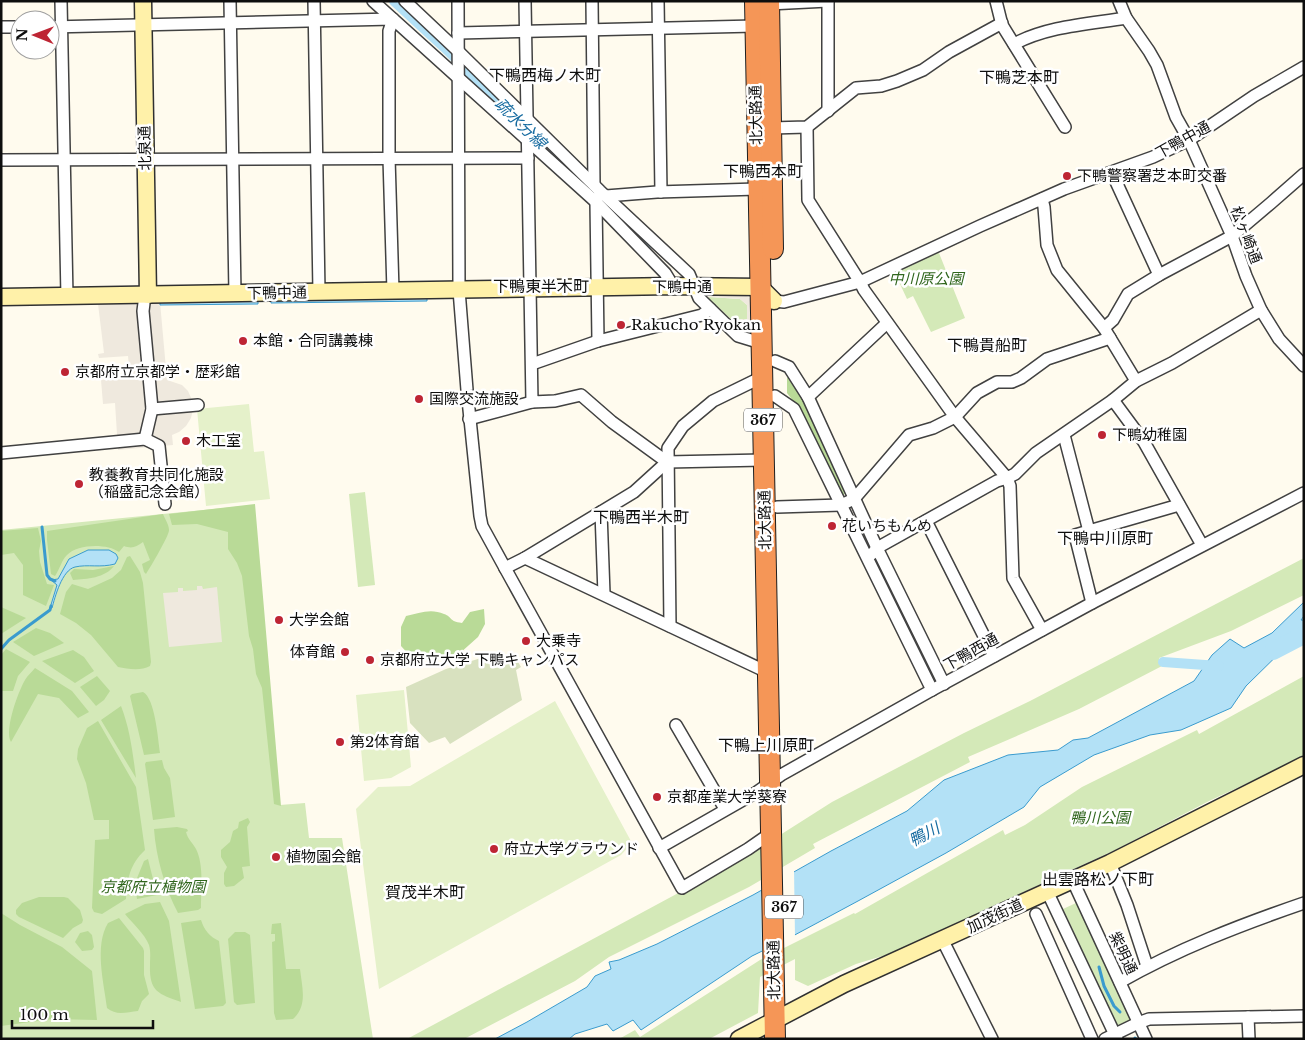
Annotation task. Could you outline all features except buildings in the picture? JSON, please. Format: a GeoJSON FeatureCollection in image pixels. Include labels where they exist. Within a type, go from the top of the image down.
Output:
{"type":"FeatureCollection","features":[{"type":"Feature","properties":{"kind":"highway","name":"北大路通"},"geometry":{"type":"LineString","coordinates":[[764,2],[755,26],[757,189],[775,361],[777,507],[775,835],[780,983],[779,1024],[787,1039]]}},
{"type":"Feature","properties":{"kind":"highway","name":"北大路通"},"geometry":{"type":"LineString","coordinates":[[764,2],[771,128],[767,294],[761,343],[768,672],[776,779]]}},
{"type":"Feature","properties":{"kind":"street","name":"北泉通"},"geometry":{"type":"LineString","coordinates":[[143,1],[146,299]]}},
{"type":"Feature","properties":{"kind":"street"},"geometry":{"type":"LineString","coordinates":[[230,1],[235,294]]}},
{"type":"Feature","properties":{"kind":"street"},"geometry":{"type":"LineString","coordinates":[[314,1],[319,292]]}},
{"type":"Feature","properties":{"kind":"street"},"geometry":{"type":"LineString","coordinates":[[373,1],[528,140],[599,194],[689,274],[699,298],[738,336],[761,343]]}},
{"type":"Feature","properties":{"kind":"street"},"geometry":{"type":"LineString","coordinates":[[405,1],[527,118],[599,194],[665,272],[673,286]]}},
{"type":"Feature","properties":{"kind":"street"},"geometry":{"type":"LineString","coordinates":[[458,1],[459,290],[482,526],[682,888],[775,835]]}},
{"type":"Feature","properties":{"kind":"street"},"geometry":{"type":"LineString","coordinates":[[525,1],[532,402]]}},
{"type":"Feature","properties":{"kind":"street"},"geometry":{"type":"LineString","coordinates":[[592,1],[599,194],[598,341]]}},
{"type":"Feature","properties":{"kind":"street"},"geometry":{"type":"LineString","coordinates":[[658,1],[661,192]]}},
{"type":"Feature","properties":{"kind":"street"},"geometry":{"type":"LineString","coordinates":[[764,2],[828,1],[828,111]]}},
{"type":"Feature","properties":{"kind":"street"},"geometry":{"type":"LineString","coordinates":[[996,1],[1002,24],[1065,127]]}},
{"type":"Feature","properties":{"kind":"street","name":"松ヶ崎通"},"geometry":{"type":"LineString","coordinates":[[1119,1],[1126,18],[1157,65],[1176,117],[1189,140],[1232,236],[1246,276],[1261,310],[1279,338],[1304,366]]}},
{"type":"Feature","properties":{"kind":"street"},"geometry":{"type":"LineString","coordinates":[[1014,44],[1031,35],[1067,27],[1126,18]]}},
{"type":"Feature","properties":{"kind":"street"},"geometry":{"type":"LineString","coordinates":[[60,27],[393,19]]}},
{"type":"Feature","properties":{"kind":"street"},"geometry":{"type":"LineString","coordinates":[[393,19],[389,31],[389,158],[393,291]]}},
{"type":"Feature","properties":{"kind":"street"},"geometry":{"type":"LineString","coordinates":[[771,128],[807,127],[856,88],[882,86],[923,70],[948,52],[1002,24]]}},
{"type":"Feature","properties":{"kind":"street"},"geometry":{"type":"LineString","coordinates":[[458,33],[755,26]]}},
{"type":"Feature","properties":{"kind":"street"},"geometry":{"type":"LineString","coordinates":[[58,60],[64,159],[67,297]]}},
{"type":"Feature","properties":{"kind":"street","name":"下鴨中通"},"geometry":{"type":"LineString","coordinates":[[1,297],[146,299],[319,292],[693,286],[767,294],[784,302],[860,282],[1064,189],[1153,157],[1189,140],[1254,96],[1304,67]]}},
{"type":"Feature","properties":{"kind":"street"},"geometry":{"type":"LineString","coordinates":[[807,127],[808,200],[864,290],[887,323],[955,417],[1007,478],[1010,486],[1013,578],[1042,630]]}},
{"type":"Feature","properties":{"kind":"street"},"geometry":{"type":"LineString","coordinates":[[1,160],[528,158]]}},
{"type":"Feature","properties":{"kind":"street"},"geometry":{"type":"LineString","coordinates":[[1112,173],[1159,275]]}},
{"type":"Feature","properties":{"kind":"street"},"geometry":{"type":"LineString","coordinates":[[777,507],[841,505],[854,499],[908,435],[933,428],[955,417],[977,393],[997,382],[1012,382],[1021,378],[1047,359],[1107,333],[1128,294],[1232,236],[1304,174]]}},
{"type":"Feature","properties":{"kind":"street"},"geometry":{"type":"LineString","coordinates":[[599,194],[757,189]]}},
{"type":"Feature","properties":{"kind":"street"},"geometry":{"type":"LineString","coordinates":[[1042,199],[1047,245],[1057,270],[1107,333],[1136,381]]}},
{"type":"Feature","properties":{"kind":"street"},"geometry":{"type":"LineString","coordinates":[[145,439],[152,409],[143,312],[146,299]]}},
{"type":"Feature","properties":{"kind":"street"},"geometry":{"type":"LineString","coordinates":[[532,364],[598,341],[702,315],[710,309]]}},
{"type":"Feature","properties":{"kind":"street"},"geometry":{"type":"LineString","coordinates":[[868,559],[877,548],[997,481],[1015,474],[1036,453],[1113,400],[1136,381],[1172,363],[1261,310]]}},
{"type":"Feature","properties":{"kind":"street"},"geometry":{"type":"LineString","coordinates":[[808,397],[887,323]]}},
{"type":"Feature","properties":{"kind":"street"},"geometry":{"type":"LineString","coordinates":[[775,361],[789,367],[808,397],[877,548],[944,684]]}},
{"type":"Feature","properties":{"kind":"street"},"geometry":{"type":"LineString","coordinates":[[670,626],[668,448],[683,426],[713,401],[762,377]]}},
{"type":"Feature","properties":{"kind":"street"},"geometry":{"type":"LineString","coordinates":[[470,418],[532,402],[555,402],[581,395],[612,422],[667,462],[764,460]]}},
{"type":"Feature","properties":{"kind":"street"},"geometry":{"type":"LineString","coordinates":[[775,396],[794,409],[932,690]]}},
{"type":"Feature","properties":{"kind":"street"},"geometry":{"type":"LineString","coordinates":[[1113,400],[1144,442],[1202,545]]}},
{"type":"Feature","properties":{"kind":"street"},"geometry":{"type":"LineString","coordinates":[[152,409],[198,405]]}},
{"type":"Feature","properties":{"kind":"street"},"geometry":{"type":"LineString","coordinates":[[1064,435],[1090,531]]}},
{"type":"Feature","properties":{"kind":"street"},"geometry":{"type":"LineString","coordinates":[[1,453],[145,439],[158,446],[165,504]]}},
{"type":"Feature","properties":{"kind":"street"},"geometry":{"type":"LineString","coordinates":[[505,568],[525,558],[634,492],[667,462]]}},
{"type":"Feature","properties":{"kind":"street","name":"下鴨西通"},"geometry":{"type":"LineString","coordinates":[[659,848],[932,690],[1092,603],[1304,493]]}},
{"type":"Feature","properties":{"kind":"street"},"geometry":{"type":"LineString","coordinates":[[1092,603],[1075,535],[1179,505]]}},
{"type":"Feature","properties":{"kind":"street"},"geometry":{"type":"LineString","coordinates":[[602,512],[604,594]]}},
{"type":"Feature","properties":{"kind":"street"},"geometry":{"type":"LineString","coordinates":[[926,521],[994,656]]}},
{"type":"Feature","properties":{"kind":"street"},"geometry":{"type":"LineString","coordinates":[[525,558],[768,672]]}},
{"type":"Feature","properties":{"kind":"street"},"geometry":{"type":"LineString","coordinates":[[676,725],[725,809]]}},
{"type":"Feature","properties":{"kind":"street","name":"加茂街道"},"geometry":{"type":"LineString","coordinates":[[739,1039],[779,1024],[844,984],[943,941],[1072,879],[1110,863],[1304,765]]}},
{"type":"Feature","properties":{"kind":"street"},"geometry":{"type":"LineString","coordinates":[[1110,863],[1127,905],[1147,966]]}},
{"type":"Feature","properties":{"kind":"street","name":"紫明通"},"geometry":{"type":"LineString","coordinates":[[1072,879],[1146,1039]]}},
{"type":"Feature","properties":{"kind":"street"},"geometry":{"type":"LineString","coordinates":[[1047,892],[1112,1037],[1149,1019],[1304,1016]]}},
{"type":"Feature","properties":{"kind":"street"},"geometry":{"type":"LineString","coordinates":[[1120,982],[1147,966],[1200,942],[1251,921],[1304,904]]}},
{"type":"Feature","properties":{"kind":"street"},"geometry":{"type":"LineString","coordinates":[[1036,914],[1092,1039]]}},
{"type":"Feature","properties":{"kind":"street"},"geometry":{"type":"LineString","coordinates":[[943,941],[992,1039]]}},
{"type":"Feature","properties":{"kind":"street"},"geometry":{"type":"LineString","coordinates":[[1248,1017],[1249,1039]]}},
{"type":"Feature","properties":{"kind":"green space","name":"中川原公園"},"geometry":{"type":"Polygon","coordinates":[[[934,251],[939,253],[965,318],[931,332],[913,296],[907,299],[893,269],[934,251]]]}},
{"type":"Feature","properties":{"kind":"green space"},"geometry":{"type":"Polygon","coordinates":[[[709,297],[740,299],[747,305],[747,320],[732,320],[709,297]]]}},
{"type":"Feature","properties":{"kind":"green space"},"geometry":{"type":"Polygon","coordinates":[[[787,377],[807,405],[846,493],[842,496],[800,410],[787,393],[787,377]]]}},
{"type":"Feature","properties":{"kind":"green space"},"geometry":{"type":"Polygon","coordinates":[[[249,404],[254,452],[264,451],[270,499],[206,506],[197,409],[249,404]]]}},
{"type":"Feature","properties":{"kind":"green space"},"geometry":{"type":"Polygon","coordinates":[[[365,492],[375,585],[358,587],[349,494],[365,492]]]}},
{"type":"Feature","properties":{"kind":"green space"},"geometry":{"type":"Polygon","coordinates":[[[255,504],[281,806],[274,804],[262,688],[256,674],[253,649],[249,636],[242,576],[237,563],[228,549],[228,532],[197,524],[172,525],[169,514],[255,504]]]}},
{"type":"Feature","properties":{"kind":"green space","name":"京都府立植物園"},"geometry":{"type":"Polygon","coordinates":[[[254,505],[280,805],[305,803],[309,838],[342,838],[373,1039],[1,1039],[1,530],[254,505]]]}},
{"type":"Feature","properties":{"kind":"green space"},"geometry":{"type":"Polygon","coordinates":[[[163,514],[169,530],[146,574],[142,564],[150,560],[143,542],[134,547],[124,546],[119,552],[100,546],[85,547],[72,551],[65,557],[55,576],[51,574],[47,531],[163,514]]]}},
{"type":"Feature","properties":{"kind":"green space"},"geometry":{"type":"Polygon","coordinates":[[[38,528],[41,541],[39,551],[40,562],[47,584],[54,585],[46,606],[23,595],[23,565],[14,553],[1,555],[1,531],[38,528]]]}},
{"type":"Feature","properties":{"kind":"green space"},"geometry":{"type":"Polygon","coordinates":[[[130,556],[140,572],[143,583],[151,662],[150,666],[139,669],[118,667],[91,635],[76,623],[60,614],[66,592],[72,584],[88,589],[112,578],[121,570],[127,557],[130,556]]]}},
{"type":"Feature","properties":{"kind":"green space"},"geometry":{"type":"Polygon","coordinates":[[[1304,558],[1304,595],[1231,631],[1159,658],[1162,666],[1079,709],[968,757],[970,762],[813,844],[815,848],[749,887],[609,957],[575,981],[464,1039],[407,1039],[747,856],[832,802],[1304,558]]]}},
{"type":"Feature","properties":{"kind":"green space"},"geometry":{"type":"Polygon","coordinates":[[[114,566],[106,573],[90,578],[73,580],[70,573],[74,569],[93,570],[114,566]]]}},
{"type":"Feature","properties":{"kind":"green space"},"geometry":{"type":"Polygon","coordinates":[[[1,607],[26,618],[1,634],[1,607]]]}},
{"type":"Feature","properties":{"kind":"green space"},"geometry":{"type":"Polygon","coordinates":[[[484,609],[485,624],[478,637],[459,654],[444,655],[426,660],[413,659],[401,646],[401,627],[406,616],[434,611],[462,623],[470,612],[484,609]]]}},
{"type":"Feature","properties":{"kind":"green space"},"geometry":{"type":"Polygon","coordinates":[[[36,628],[50,633],[64,643],[34,656],[13,642],[36,628]]]}},
{"type":"Feature","properties":{"kind":"green space"},"geometry":{"type":"Polygon","coordinates":[[[6,649],[30,662],[18,676],[13,691],[1,691],[1,655],[6,649]]]}},
{"type":"Feature","properties":{"kind":"green space"},"geometry":{"type":"Polygon","coordinates":[[[73,650],[84,657],[94,671],[75,683],[42,661],[73,650]]]}},
{"type":"Feature","properties":{"kind":"green space"},"geometry":{"type":"Polygon","coordinates":[[[500,652],[505,659],[514,655],[521,667],[516,670],[522,700],[450,744],[445,737],[429,743],[410,723],[406,687],[446,669],[500,652]]]}},
{"type":"Feature","properties":{"kind":"green space"},"geometry":{"type":"Polygon","coordinates":[[[35,668],[72,691],[89,712],[78,718],[59,698],[38,694],[11,742],[9,729],[16,702],[25,680],[35,668]]]}},
{"type":"Feature","properties":{"kind":"green space"},"geometry":{"type":"Polygon","coordinates":[[[97,676],[110,691],[104,700],[96,706],[80,687],[97,676]]]}},
{"type":"Feature","properties":{"kind":"green space","name":"鴨川公園"},"geometry":{"type":"Polygon","coordinates":[[[1304,676],[1304,757],[1209,801],[1115,850],[889,954],[856,964],[808,986],[795,980],[795,959],[760,977],[758,1013],[709,1039],[619,1039],[635,1030],[640,1037],[760,960],[855,914],[1003,830],[1005,835],[1025,825],[1082,787],[1197,730],[1199,734],[1304,676]]]}},
{"type":"Feature","properties":{"kind":"green space"},"geometry":{"type":"Polygon","coordinates":[[[404,690],[411,767],[391,778],[364,781],[356,695],[404,690]]]}},
{"type":"Feature","properties":{"kind":"green space"},"geometry":{"type":"Polygon","coordinates":[[[143,692],[147,696],[153,710],[160,753],[144,755],[130,696],[143,692]]]}},
{"type":"Feature","properties":{"kind":"green space","name":"府立大学グラウンド"},"geometry":{"type":"Polygon","coordinates":[[[555,701],[632,843],[621,855],[379,989],[356,809],[378,787],[410,786],[555,701]]]}},
{"type":"Feature","properties":{"kind":"green space"},"geometry":{"type":"Polygon","coordinates":[[[121,706],[129,733],[136,778],[101,720],[121,706]]]}},
{"type":"Feature","properties":{"kind":"green space"},"geometry":{"type":"Polygon","coordinates":[[[98,721],[136,787],[145,850],[130,872],[126,899],[102,914],[94,912],[92,908],[95,840],[109,839],[109,820],[94,820],[86,783],[77,759],[78,749],[87,728],[98,721]]]}},
{"type":"Feature","properties":{"kind":"green space"},"geometry":{"type":"Polygon","coordinates":[[[162,760],[170,778],[175,817],[153,820],[145,764],[146,762],[162,760]]]}},
{"type":"Feature","properties":{"kind":"green space"},"geometry":{"type":"Polygon","coordinates":[[[248,818],[250,822],[247,827],[250,866],[242,867],[244,878],[234,886],[226,887],[224,884],[224,873],[227,867],[221,857],[221,850],[230,842],[233,831],[238,828],[239,822],[248,818]]]}},
{"type":"Feature","properties":{"kind":"green space"},"geometry":{"type":"Polygon","coordinates":[[[177,827],[187,829],[188,831],[186,832],[187,835],[199,855],[202,878],[201,908],[178,913],[162,872],[154,829],[177,827]]]}},
{"type":"Feature","properties":{"kind":"green space"},"geometry":{"type":"Polygon","coordinates":[[[148,859],[157,895],[137,899],[135,883],[144,861],[148,859]]]}},
{"type":"Feature","properties":{"kind":"green space"},"geometry":{"type":"Polygon","coordinates":[[[39,897],[68,898],[80,910],[82,923],[73,928],[63,938],[16,914],[16,910],[22,903],[39,897]]]}},
{"type":"Feature","properties":{"kind":"green space"},"geometry":{"type":"Polygon","coordinates":[[[160,902],[169,921],[181,1002],[157,991],[151,981],[149,945],[125,914],[145,904],[160,902]]]}},
{"type":"Feature","properties":{"kind":"green space"},"geometry":{"type":"Polygon","coordinates":[[[1076,903],[1130,1018],[1129,1022],[1120,1026],[1117,1024],[1063,909],[1076,903]]]}},
{"type":"Feature","properties":{"kind":"green space"},"geometry":{"type":"Polygon","coordinates":[[[1,913],[62,947],[92,971],[97,1020],[52,1019],[1,1026],[1,913]]]}},
{"type":"Feature","properties":{"kind":"green space"},"geometry":{"type":"Polygon","coordinates":[[[119,918],[143,948],[144,975],[149,994],[142,1001],[138,1011],[126,1013],[114,1012],[107,1008],[101,965],[104,932],[108,923],[119,918]]]}},
{"type":"Feature","properties":{"kind":"green space"},"geometry":{"type":"Polygon","coordinates":[[[201,920],[208,933],[219,941],[226,1003],[223,1006],[195,1009],[181,923],[201,920]]]}},
{"type":"Feature","properties":{"kind":"green space"},"geometry":{"type":"Polygon","coordinates":[[[281,923],[286,969],[300,969],[303,996],[301,1008],[293,1019],[276,1020],[274,1013],[272,942],[275,941],[275,934],[271,934],[272,924],[281,923]]]}},
{"type":"Feature","properties":{"kind":"green space"},"geometry":{"type":"Polygon","coordinates":[[[88,931],[92,935],[94,947],[92,950],[82,951],[75,942],[80,933],[88,931]]]}},
{"type":"Feature","properties":{"kind":"green space"},"geometry":{"type":"Polygon","coordinates":[[[235,932],[245,932],[250,935],[255,1003],[237,1005],[234,1002],[228,939],[235,932]]]}},
{"type":"Feature","properties":{"kind":"shaded area"},"geometry":{"type":"Polygon","coordinates":[[[705,293],[744,295],[750,298],[753,302],[753,333],[744,334],[704,295],[705,293]],[[708,298],[731,320],[747,319],[747,305],[740,299],[708,298]]]}},
{"type":"Feature","properties":{"kind":"shaded area"},"geometry":{"type":"Polygon","coordinates":[[[160,302],[167,380],[182,385],[188,391],[193,409],[191,418],[186,426],[172,435],[173,445],[118,450],[115,403],[103,404],[101,380],[130,377],[128,356],[99,358],[98,354],[104,353],[98,304],[160,302]]]}},
{"type":"Feature","properties":{"kind":"shaded area"},"geometry":{"type":"Polygon","coordinates":[[[197,586],[202,586],[203,589],[217,587],[222,642],[169,647],[163,593],[178,592],[178,588],[183,588],[183,591],[197,590],[197,586]]]}},
{"type":"Feature","properties":{"kind":"water"},"geometry":{"type":"Polygon","coordinates":[[[427,297],[427,301],[271,303],[271,301],[427,297]]]}},
{"type":"Feature","properties":{"kind":"water"},"geometry":{"type":"Polygon","coordinates":[[[258,301],[258,304],[160,305],[160,302],[258,301]]]}},
{"type":"Feature","properties":{"kind":"water"},"geometry":{"type":"Polygon","coordinates":[[[88,550],[109,550],[116,554],[118,558],[115,564],[80,566],[70,569],[63,578],[52,608],[50,608],[57,585],[51,580],[58,579],[69,559],[88,550]]]}},
{"type":"Feature","properties":{"kind":"water"},"geometry":{"type":"Polygon","coordinates":[[[1304,602],[1304,616],[1301,620],[1304,620],[1304,633],[1299,634],[1246,686],[1231,708],[1181,730],[1150,735],[1094,755],[1040,787],[1024,807],[946,853],[791,937],[752,956],[641,1030],[633,1020],[613,1031],[607,1024],[575,1034],[569,1039],[495,1039],[587,987],[595,976],[611,969],[609,962],[619,960],[657,944],[753,895],[907,811],[944,780],[1008,755],[1058,750],[1073,740],[1088,738],[1194,681],[1212,655],[1230,639],[1244,648],[1272,633],[1304,602]]]}},
{"type":"Feature","properties":{"kind":"pier"},"geometry":{"type":"Polygon","coordinates":[[[794,869],[795,938],[762,953],[761,888],[794,869]]]}},
{"type":"Feature","properties":{"kind":"waterway","name":"疏水分線"},"geometry":{"type":"LineString","coordinates":[[394,1],[445,48],[569,171]]}},
{"type":"Feature","properties":{"kind":"waterway","name":"疏水分線"},"geometry":{"type":"LineString","coordinates":[[628,228],[647,245]]}},
{"type":"Feature","properties":{"kind":"waterway"},"geometry":{"type":"LineString","coordinates":[[42,527],[47,575],[55,581]]}},
{"type":"Feature","properties":{"kind":"waterway"},"geometry":{"type":"LineString","coordinates":[[1,649],[9,640],[50,610],[51,606]]}},
{"type":"Feature","properties":{"kind":"waterway","name":"鴨川"},"geometry":{"type":"LineString","coordinates":[[1273,651],[1304,635]]}},
{"type":"Feature","properties":{"kind":"waterway","name":"疏水分線"},"geometry":{"type":"LineString","coordinates":[[1163,662],[1219,666]]}},
{"type":"Feature","properties":{"kind":"waterway"},"geometry":{"type":"LineString","coordinates":[[1099,967],[1104,986],[1114,1006],[1120,1012]]}},
{"type":"Feature","properties":{"kind":"place","name":"下鴨警察署芝本町交番"},"geometry":{"type":"Point","coordinates":[1067,176]}},
{"type":"Feature","properties":{"kind":"place","name":"Rakucho Ryokan"},"geometry":{"type":"Point","coordinates":[621,325]}},
{"type":"Feature","properties":{"kind":"place","name":"本館・合同講義棟"},"geometry":{"type":"Point","coordinates":[243,341]}},
{"type":"Feature","properties":{"kind":"place","name":"京都府立京都学・歴彩館"},"geometry":{"type":"Point","coordinates":[65,372]}},
{"type":"Feature","properties":{"kind":"place","name":"国際交流施設"},"geometry":{"type":"Point","coordinates":[419,399]}},
{"type":"Feature","properties":{"kind":"place","name":"下鴨幼稚園"},"geometry":{"type":"Point","coordinates":[1102,435]}},
{"type":"Feature","properties":{"kind":"place","name":"木工室"},"geometry":{"type":"Point","coordinates":[186,441]}},
{"type":"Feature","properties":{"kind":"place","name":"教養教育共同化施設 （稲盛記念会館）"},"geometry":{"type":"Point","coordinates":[79,484]}},
{"type":"Feature","properties":{"kind":"place","name":"花いちもんめ"},"geometry":{"type":"Point","coordinates":[832,526]}},
{"type":"Feature","properties":{"kind":"place","name":"大学会館"},"geometry":{"type":"Point","coordinates":[279,620]}},
{"type":"Feature","properties":{"kind":"place","name":"大乗寺"},"geometry":{"type":"Point","coordinates":[526,641]}},
{"type":"Feature","properties":{"kind":"place","name":"体育館"},"geometry":{"type":"Point","coordinates":[345,652]}},
{"type":"Feature","properties":{"kind":"place","name":"京都府立大学 下鴨キャンパス"},"geometry":{"type":"Point","coordinates":[370,660]}},
{"type":"Feature","properties":{"kind":"place","name":"第2体育館"},"geometry":{"type":"Point","coordinates":[340,742]}},
{"type":"Feature","properties":{"kind":"place","name":"京都産業大学葵寮"},"geometry":{"type":"Point","coordinates":[657,797]}},
{"type":"Feature","properties":{"kind":"place","name":"府立大学グラウンド"},"geometry":{"type":"Point","coordinates":[494,849]}},
{"type":"Feature","properties":{"kind":"place","name":"植物園会館"},"geometry":{"type":"Point","coordinates":[276,857]}},
{"type":"Feature","properties":{"kind":"district","name":"下鴨西梅ノ木町"},"geometry":{"type":"Point","coordinates":[545,75]}},
{"type":"Feature","properties":{"kind":"district","name":"下鴨芝本町"},"geometry":{"type":"Point","coordinates":[1019,77]}},
{"type":"Feature","properties":{"kind":"district","name":"下鴨西本町"},"geometry":{"type":"Point","coordinates":[763,171]}},
{"type":"Feature","properties":{"kind":"district","name":"下鴨東半木町"},"geometry":{"type":"Point","coordinates":[541,286]}},
{"type":"Feature","properties":{"kind":"district","name":"下鴨貴船町"},"geometry":{"type":"Point","coordinates":[987,345]}},
{"type":"Feature","properties":{"kind":"district","name":"下鴨西半木町"},"geometry":{"type":"Point","coordinates":[641,517]}},
{"type":"Feature","properties":{"kind":"district","name":"下鴨中川原町"},"geometry":{"type":"Point","coordinates":[1105,538]}},
{"type":"Feature","properties":{"kind":"district","name":"下鴨上川原町"},"geometry":{"type":"Point","coordinates":[766,745]}},
{"type":"Feature","properties":{"kind":"district","name":"出雲路松ノ下町"},"geometry":{"type":"Point","coordinates":[1098,879]}},
{"type":"Feature","properties":{"kind":"district","name":"賀茂半木町"},"geometry":{"type":"Point","coordinates":[425,892]}}]}
